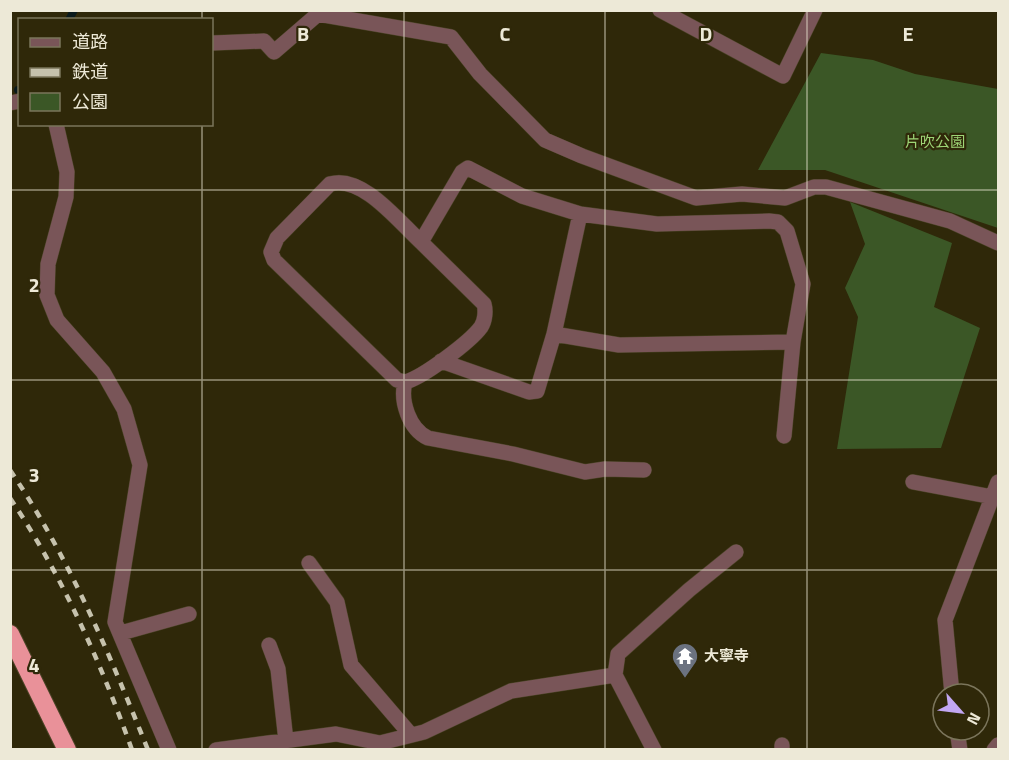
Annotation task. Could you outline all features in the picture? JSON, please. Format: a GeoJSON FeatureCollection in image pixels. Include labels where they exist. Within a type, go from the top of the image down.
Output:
{"type":"FeatureCollection","features":[{"type":"Feature","properties":{"kind":"highway"},"geometry":{"type":"LineString","coordinates":[[10,634],[67,750]]}},
{"type":"Feature","properties":{"kind":"street"},"geometry":{"type":"LineString","coordinates":[[660,10],[783,76],[816,10]]}},
{"type":"Feature","properties":{"kind":"street"},"geometry":{"type":"LineString","coordinates":[[213,43],[264,41],[274,52],[318,14],[451,37],[480,74],[545,140],[696,198],[742,194],[785,198],[814,187],[826,187],[950,221],[999,243]]}},
{"type":"Feature","properties":{"kind":"street"},"geometry":{"type":"LineString","coordinates":[[56,126],[67,172],[66,197],[48,264],[47,295],[57,320],[103,372],[124,409],[140,465],[115,622],[169,750]]}},
{"type":"Feature","properties":{"kind":"street"},"geometry":{"type":"LineString","coordinates":[[421,242],[462,172],[468,168],[522,196],[580,214],[657,224],[769,221],[783,225]]}},
{"type":"Feature","properties":{"kind":"street"},"geometry":{"type":"LineString","coordinates":[[340,181],[360,186],[484,304],[486,309],[481,327],[441,361],[414,380],[405,382],[397,380],[274,260],[271,252],[277,238],[330,184],[340,181]]}},
{"type":"Feature","properties":{"kind":"street"},"geometry":{"type":"LineString","coordinates":[[784,436],[793,342],[802,284],[783,225],[785,198]]}},
{"type":"Feature","properties":{"kind":"street"},"geometry":{"type":"LineString","coordinates":[[441,361],[533,392],[539,387],[554,334],[580,214]]}},
{"type":"Feature","properties":{"kind":"street"},"geometry":{"type":"LineString","coordinates":[[554,334],[619,345],[793,342]]}},
{"type":"Feature","properties":{"kind":"street"},"geometry":{"type":"LineString","coordinates":[[405,382],[402,396],[405,409],[425,437],[513,453],[585,472],[605,469],[644,470]]}},
{"type":"Feature","properties":{"kind":"street"},"geometry":{"type":"LineString","coordinates":[[914,482],[997,492],[945,620],[951,682]]}},
{"type":"Feature","properties":{"kind":"street"},"geometry":{"type":"LineString","coordinates":[[654,750],[615,675],[618,654],[689,590],[736,552]]}},
{"type":"Feature","properties":{"kind":"street"},"geometry":{"type":"LineString","coordinates":[[309,563],[337,602],[351,665],[411,735]]}},
{"type":"Feature","properties":{"kind":"street"},"geometry":{"type":"LineString","coordinates":[[121,633],[189,614]]}},
{"type":"Feature","properties":{"kind":"street"},"geometry":{"type":"LineString","coordinates":[[269,645],[278,669],[286,741]]}},
{"type":"Feature","properties":{"kind":"street"},"geometry":{"type":"LineString","coordinates":[[216,750],[336,734],[380,743],[424,732],[511,691],[615,675]]}},
{"type":"Feature","properties":{"kind":"street"},"geometry":{"type":"LineString","coordinates":[[994,750],[999,745]]}},
{"type":"Feature","properties":{"kind":"green space","name":"片吹公園"},"geometry":{"type":"Polygon","coordinates":[[[821,53],[873,60],[915,74],[998,89],[998,228],[825,170],[758,170],[821,53]]]}},
{"type":"Feature","properties":{"kind":"green space"},"geometry":{"type":"Polygon","coordinates":[[[850,202],[952,243],[934,307],[980,328],[941,448],[837,449],[858,317],[845,288],[865,244],[850,202]]]}},
{"type":"Feature","properties":{"kind":"waterway"},"geometry":{"type":"LineString","coordinates":[[70,18],[74,10]]}},
{"type":"Feature","properties":{"kind":"railway"},"geometry":{"type":"LineString","coordinates":[[10,470],[69,571],[103,642],[148,750]]}},
{"type":"Feature","properties":{"kind":"railway"},"geometry":{"type":"LineString","coordinates":[[10,498],[47,558],[79,620],[132,750]]}},
{"type":"Feature","properties":{"kind":"place","name":"大寧寺"},"geometry":{"type":"Point","coordinates":[685,679]}}]}
